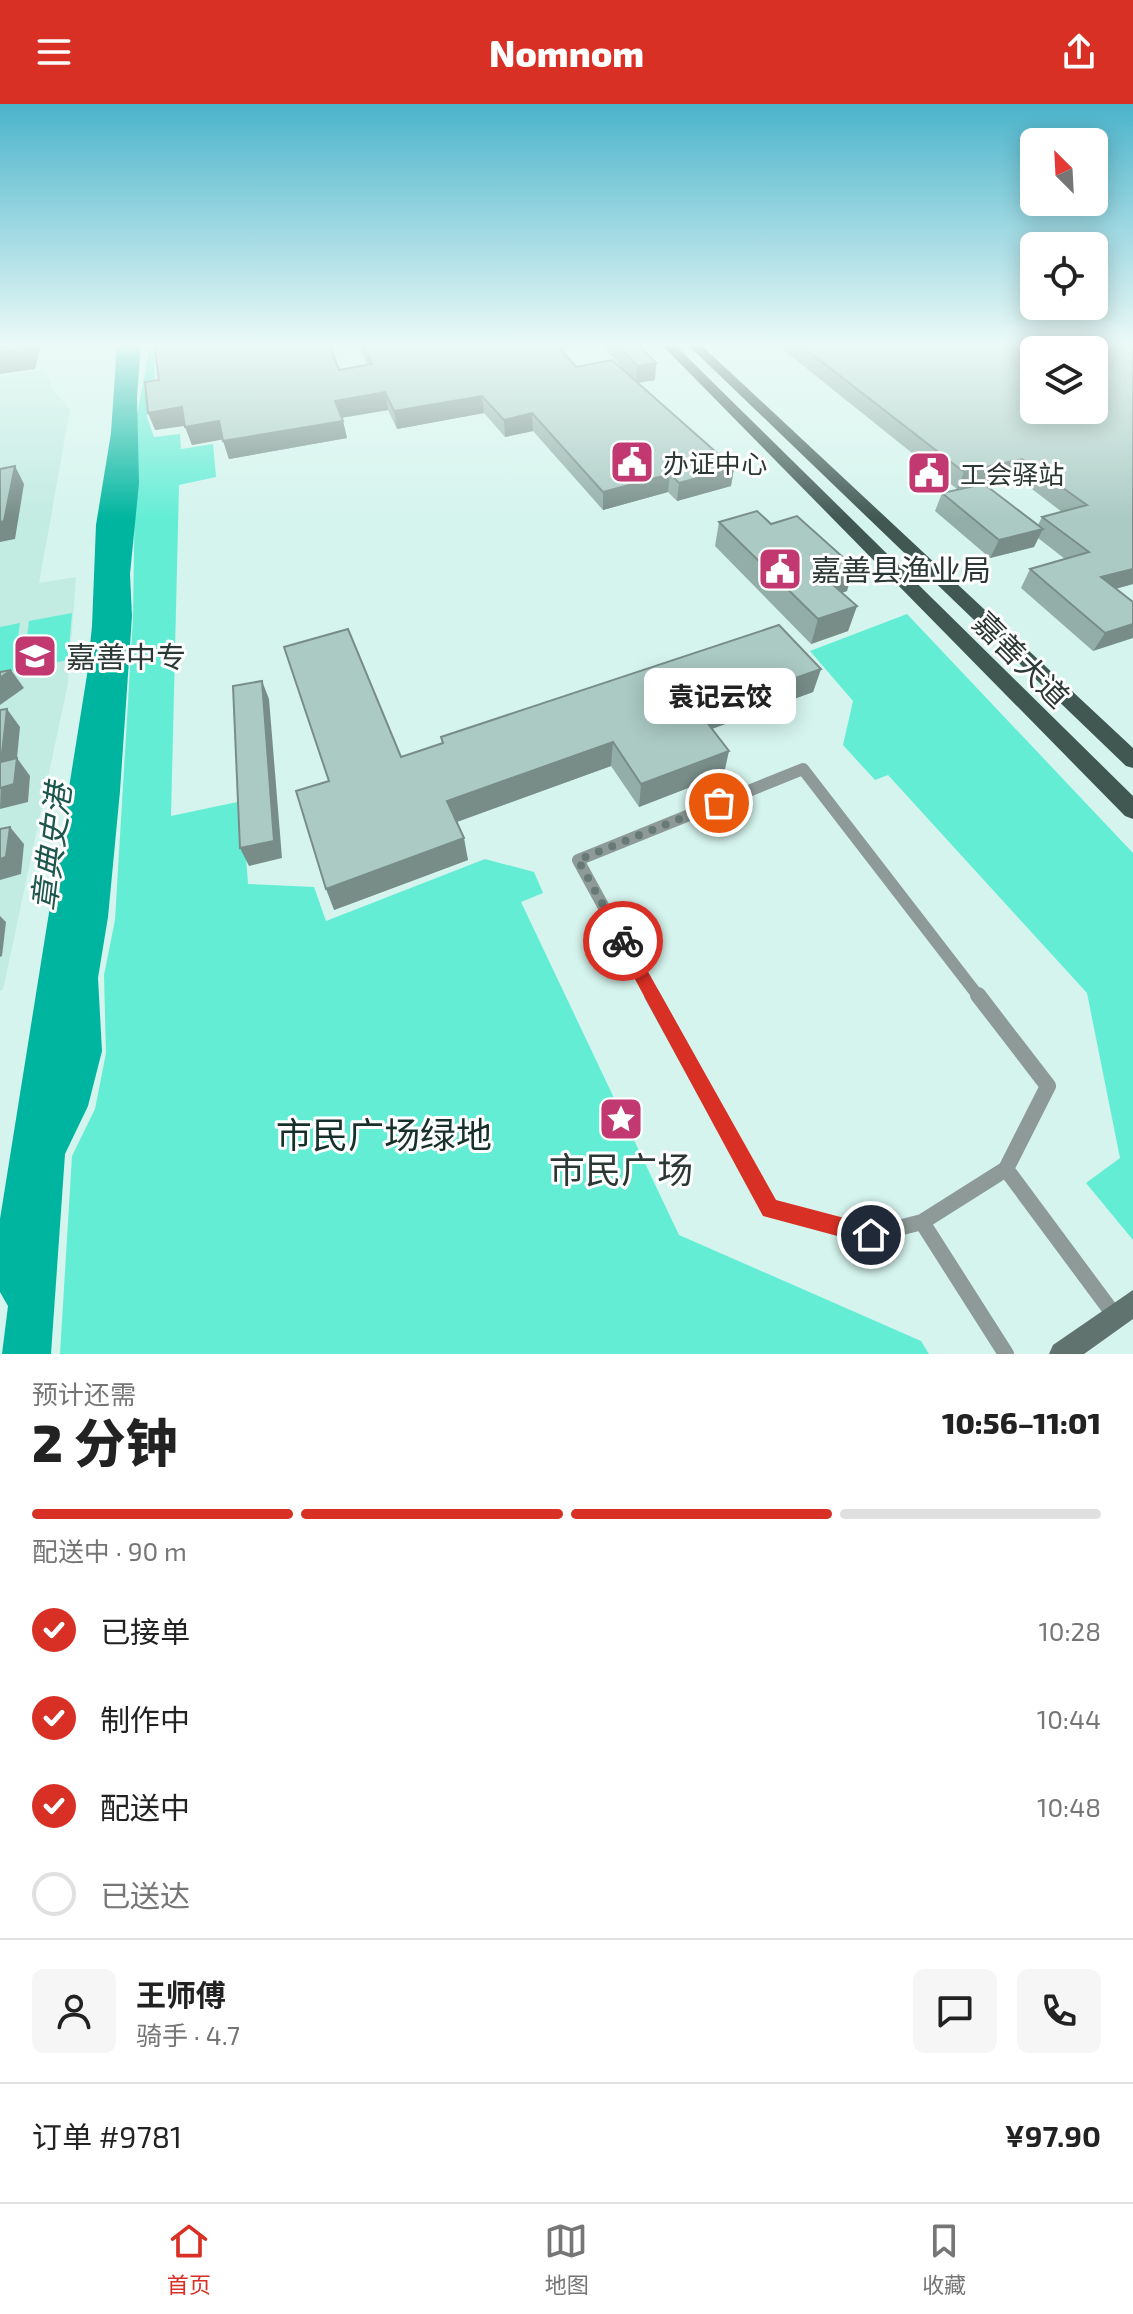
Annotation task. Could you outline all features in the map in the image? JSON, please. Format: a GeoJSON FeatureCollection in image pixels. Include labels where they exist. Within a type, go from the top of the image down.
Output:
{"type":"FeatureCollection","features":[{"type":"Feature","properties":{"kind":"main road","name":"嘉善大道"},"geometry":{"type":"LineString","coordinates":[[725,402],[1133,810]]}},
{"type":"Feature","properties":{"kind":"main road","name":"嘉善大道"},"geometry":{"type":"LineString","coordinates":[[755,402],[1133,760]]}},
{"type":"Feature","properties":{"kind":"main road"},"geometry":{"type":"LineString","coordinates":[[1062,1354],[1124,1310]]}},
{"type":"Feature","properties":{"kind":"lane"},"geometry":{"type":"LineString","coordinates":[[803,769],[1048,1086],[1006,1169],[922,1222],[871,1235],[770,1209],[578,860],[803,769]]}},
{"type":"Feature","properties":{"kind":"lane"},"geometry":{"type":"LineString","coordinates":[[1006,1169],[1124,1310]]}},
{"type":"Feature","properties":{"kind":"lane"},"geometry":{"type":"LineString","coordinates":[[922,1222],[1006,1354]]}},
{"type":"Feature","properties":{"kind":"shaded area","name":"嘉善中专"},"geometry":{"type":"Polygon","coordinates":[[[0,402],[64,402],[70,410],[39,583],[76,577],[68,683],[3,990],[0,991],[0,402]]]}},
{"type":"Feature","properties":{"kind":"shaded area"},"geometry":{"type":"Polygon","coordinates":[[[113,402],[137,402],[139,483],[130,574],[132,616],[120,791],[108,917],[98,978],[102,1051],[88,1106],[65,1154],[51,1354],[2,1354],[8,1306],[0,1292],[0,1219],[87,675],[96,525],[113,402]]]}},
{"type":"Feature","properties":{"kind":"green space","name":"市民广场绿地"},"geometry":{"type":"Polygon","coordinates":[[[139,402],[147,402],[147,417],[154,437],[180,434],[181,449],[213,444],[216,477],[179,485],[171,816],[242,801],[248,884],[314,887],[326,921],[485,859],[534,872],[543,893],[521,902],[679,1235],[921,1341],[929,1354],[60,1354],[72,1156],[95,1109],[106,1053],[104,975],[115,920],[133,618],[136,421],[139,402]]]}},
{"type":"Feature","properties":{"kind":"green space"},"geometry":{"type":"Polygon","coordinates":[[[72,613],[68,660],[23,669],[29,621],[72,613]]]}},
{"type":"Feature","properties":{"kind":"green space"},"geometry":{"type":"Polygon","coordinates":[[[907,614],[1133,853],[1133,1240],[1086,1183],[1120,1158],[1087,993],[888,775],[875,780],[843,745],[853,701],[810,651],[907,614]]]}},
{"type":"Feature","properties":{"kind":"green space"},"geometry":{"type":"Polygon","coordinates":[[[20,623],[13,671],[0,674],[0,627],[20,623]]]}},
{"type":"Feature","properties":{"kind":"building"},"geometry":{"type":"Polygon","coordinates":[[[147,402],[336,402],[343,421],[223,441],[219,421],[185,427],[182,407],[148,413],[147,402]]]}},
{"type":"Feature","properties":{"kind":"building"},"geometry":{"type":"Polygon","coordinates":[[[390,402],[445,402],[394,411],[390,402]]]}},
{"type":"Feature","properties":{"kind":"building"},"geometry":{"type":"Polygon","coordinates":[[[488,402],[660,402],[734,468],[679,483],[670,474],[603,492],[532,413],[504,420],[488,402]]]}},
{"type":"Feature","properties":{"kind":"building"},"geometry":{"type":"Polygon","coordinates":[[[874,402],[1020,402],[1020,424],[1108,424],[1108,402],[1133,402],[1133,569],[1101,577],[1133,602],[1133,624],[1105,633],[1030,569],[1089,552],[1042,517],[1087,505],[1022,459],[964,472],[874,402]]]}},
{"type":"Feature","properties":{"kind":"building"},"geometry":{"type":"Polygon","coordinates":[[[15,466],[4,521],[0,522],[0,469],[15,466]]]}},
{"type":"Feature","properties":{"kind":"building"},"geometry":{"type":"Polygon","coordinates":[[[984,484],[1043,529],[999,540],[942,493],[984,484]]]}},
{"type":"Feature","properties":{"kind":"building"},"geometry":{"type":"Polygon","coordinates":[[[757,511],[771,524],[797,516],[854,567],[824,577],[857,606],[818,619],[719,522],[757,511]]]}},
{"type":"Feature","properties":{"kind":"building"},"geometry":{"type":"Polygon","coordinates":[[[779,625],[821,669],[699,712],[729,751],[641,784],[613,742],[447,801],[464,838],[326,889],[296,791],[329,781],[284,647],[348,629],[401,757],[443,743],[441,737],[779,625]]]}},
{"type":"Feature","properties":{"kind":"building"},"geometry":{"type":"Polygon","coordinates":[[[262,681],[274,841],[240,848],[233,686],[262,681]]]}},
{"type":"Feature","properties":{"kind":"building"},"geometry":{"type":"Polygon","coordinates":[[[7,709],[1,762],[17,758],[14,784],[0,788],[0,710],[7,709]]]}},
{"type":"Feature","properties":{"kind":"building"},"geometry":{"type":"Polygon","coordinates":[[[10,827],[6,857],[0,859],[0,829],[10,827]]]}},
{"type":"Feature","properties":{"kind":"way so far"},"geometry":{"type":"LineString","coordinates":[[623,941],[578,860],[719,803]]}},
{"type":"Feature","properties":{"kind":"place","name":"办证中心"},"geometry":{"type":"Point","coordinates":[632,462]}},
{"type":"Feature","properties":{"kind":"place","name":"工会驿站"},"geometry":{"type":"Point","coordinates":[929,473]}},
{"type":"Feature","properties":{"kind":"place","name":"嘉善县渔业局"},"geometry":{"type":"Point","coordinates":[780,569]}},
{"type":"Feature","properties":{"kind":"place","name":"嘉善中专"},"geometry":{"type":"Point","coordinates":[35,656]}},
{"type":"Feature","properties":{"kind":"place","name":"袁记云饺"},"geometry":{"type":"Point","coordinates":[719,803]}},
{"type":"Feature","properties":{"kind":"place","name":"市民广场"},"geometry":{"type":"Point","coordinates":[621,1119]}},
{"type":"Feature","properties":{"kind":"route"},"geometry":{"type":"LineString","coordinates":[[623,941],[770,1209],[871,1235]]}},
{"type":"Feature","properties":{"kind":"water label","name":"章典史港"},"geometry":{"type":"Point","coordinates":[50,847]}}]}
